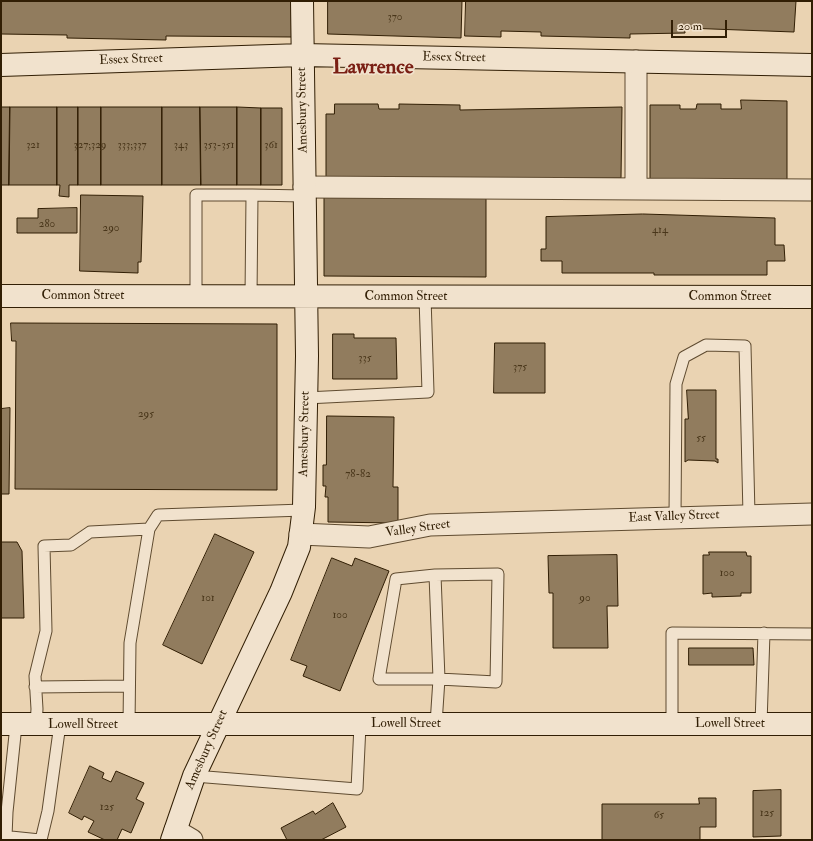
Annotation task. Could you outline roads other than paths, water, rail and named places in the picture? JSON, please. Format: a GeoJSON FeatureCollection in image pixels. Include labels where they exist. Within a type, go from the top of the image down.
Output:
{"type":"FeatureCollection","features":[{"type":"Feature","properties":{"kind":"main road","name":"Amesbury Street"},"geometry":{"type":"LineString","coordinates":[[180,837],[194,776],[281,592],[299,547],[303,510],[306,398],[302,1]]}},
{"type":"Feature","properties":{"kind":"main road","name":"Essex Street"},"geometry":{"type":"LineString","coordinates":[[1,65],[302,55],[812,65]]}},
{"type":"Feature","properties":{"kind":"main road","name":"Common Street"},"geometry":{"type":"LineString","coordinates":[[1,296],[812,297]]}},
{"type":"Feature","properties":{"kind":"main road","name":"Lowell Street"},"geometry":{"type":"LineString","coordinates":[[18,725],[812,724]]}},
{"type":"Feature","properties":{"kind":"street"},"geometry":{"type":"LineString","coordinates":[[636,61],[636,189]]}},
{"type":"Feature","properties":{"kind":"street"},"geometry":{"type":"LineString","coordinates":[[304,192],[636,189],[812,190]]}},
{"type":"Feature","properties":{"kind":"street","name":"East Valley Street"},"geometry":{"type":"LineString","coordinates":[[536,522],[812,514]]}},
{"type":"Feature","properties":{"kind":"street","name":"Valley Street"},"geometry":{"type":"LineString","coordinates":[[300,534],[369,537],[430,525],[536,522]]}},
{"type":"Feature","properties":{"kind":"lane"},"geometry":{"type":"LineString","coordinates":[[196,297],[196,195],[252,195],[304,192]]}},
{"type":"Feature","properties":{"kind":"lane"},"geometry":{"type":"LineString","coordinates":[[251,297],[252,195]]}},
{"type":"Feature","properties":{"kind":"lane"},"geometry":{"type":"LineString","coordinates":[[306,398],[428,392],[425,297]]}},
{"type":"Feature","properties":{"kind":"lane"},"geometry":{"type":"LineString","coordinates":[[675,517],[676,384],[684,357],[706,345],[745,346],[749,515]]}},
{"type":"Feature","properties":{"kind":"lane"},"geometry":{"type":"LineString","coordinates":[[129,725],[130,643],[149,529],[158,514],[303,510]]}},
{"type":"Feature","properties":{"kind":"lane"},"geometry":{"type":"LineString","coordinates":[[60,724],[48,811],[40,840],[3,837],[18,725],[37,709],[35,676],[46,630],[44,546],[72,545],[90,532],[149,529]]}},
{"type":"Feature","properties":{"kind":"lane"},"geometry":{"type":"LineString","coordinates":[[498,574],[496,682],[439,679],[379,679],[396,579],[434,575],[498,574]]}},
{"type":"Feature","properties":{"kind":"lane"},"geometry":{"type":"LineString","coordinates":[[434,575],[439,679],[436,724]]}},
{"type":"Feature","properties":{"kind":"lane"},"geometry":{"type":"LineString","coordinates":[[672,724],[672,633],[812,634]]}},
{"type":"Feature","properties":{"kind":"lane"},"geometry":{"type":"LineString","coordinates":[[761,724],[764,633]]}},
{"type":"Feature","properties":{"kind":"lane"},"geometry":{"type":"LineString","coordinates":[[35,687],[130,686]]}},
{"type":"Feature","properties":{"kind":"lane"},"geometry":{"type":"LineString","coordinates":[[194,776],[357,788],[360,725]]}},
{"type":"Feature","properties":{"kind":"district","name":"Lawrence"},"geometry":{"type":"Point","coordinates":[373,68]}}]}
